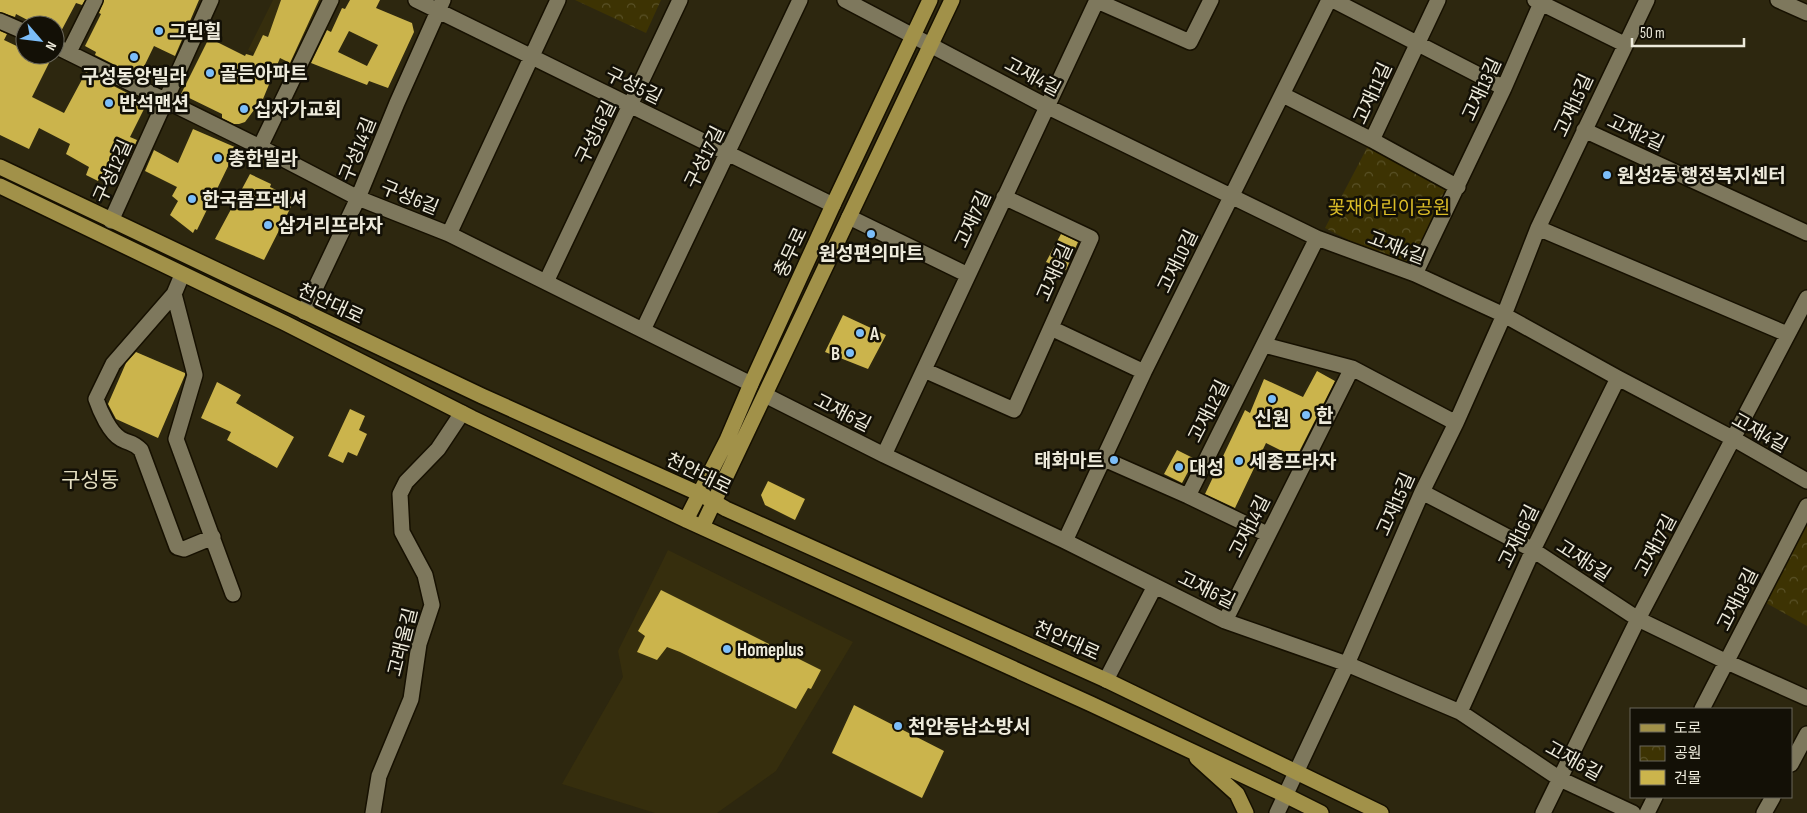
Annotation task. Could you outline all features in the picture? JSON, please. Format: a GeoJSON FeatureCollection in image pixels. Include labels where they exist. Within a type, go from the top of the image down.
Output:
{"type":"FeatureCollection","features":[{"type":"Feature","properties":{"kind":"main road","name":"충무로"},"geometry":{"type":"LineString","coordinates":[[686,520],[727,440],[751,384],[930,0]]}},
{"type":"Feature","properties":{"kind":"main road","name":"충무로"},"geometry":{"type":"LineString","coordinates":[[702,527],[952,0]]}},
{"type":"Feature","properties":{"kind":"main road","name":"천안대로"},"geometry":{"type":"LineString","coordinates":[[0,167],[482,396],[1106,680],[1381,813]]}},
{"type":"Feature","properties":{"kind":"main road","name":"천안대로"},"geometry":{"type":"LineString","coordinates":[[0,186],[285,323],[462,412],[686,520],[1285,794],[1321,813]]}},
{"type":"Feature","properties":{"kind":"main road"},"geometry":{"type":"LineString","coordinates":[[1184,748],[1237,794],[1246,813]]}},
{"type":"Feature","properties":{"kind":"street"},"geometry":{"type":"LineString","coordinates":[[65,45],[95,0]]}},
{"type":"Feature","properties":{"kind":"street","name":"구성12길"},"geometry":{"type":"LineString","coordinates":[[111,221],[212,0]]}},
{"type":"Feature","properties":{"kind":"street"},"geometry":{"type":"LineString","coordinates":[[260,147],[331,0]]}},
{"type":"Feature","properties":{"kind":"street","name":"구성5길"},"geometry":{"type":"LineString","coordinates":[[416,0],[441,6],[532,57],[834,205]]}},
{"type":"Feature","properties":{"kind":"street"},"geometry":{"type":"LineString","coordinates":[[449,234],[558,0]]}},
{"type":"Feature","properties":{"kind":"street","name":"구성16길"},"geometry":{"type":"LineString","coordinates":[[546,282],[680,0]]}},
{"type":"Feature","properties":{"kind":"street","name":"구성17길"},"geometry":{"type":"LineString","coordinates":[[643,330],[800,0]]}},
{"type":"Feature","properties":{"kind":"street","name":"고재4길"},"geometry":{"type":"LineString","coordinates":[[846,0],[1046,106],[1232,195],[1316,238],[1415,274],[1504,315],[1734,439],[1807,481]]}},
{"type":"Feature","properties":{"kind":"street"},"geometry":{"type":"LineString","coordinates":[[1097,0],[1190,42],[1211,0]]}},
{"type":"Feature","properties":{"kind":"street","name":"고재7길"},"geometry":{"type":"LineString","coordinates":[[884,455],[1097,0]]}},
{"type":"Feature","properties":{"kind":"street"},"geometry":{"type":"LineString","coordinates":[[1331,0],[1504,88]]}},
{"type":"Feature","properties":{"kind":"street","name":"고재10길"},"geometry":{"type":"LineString","coordinates":[[1065,542],[1144,372],[1331,0]]}},
{"type":"Feature","properties":{"kind":"street","name":"고재11길"},"geometry":{"type":"LineString","coordinates":[[1283,95],[1372,140],[1438,0]]}},
{"type":"Feature","properties":{"kind":"street","name":"고재15길"},"geometry":{"type":"LineString","coordinates":[[1277,813],[1347,664],[1422,492],[1456,423],[1504,315],[1538,228],[1646,0]]}},
{"type":"Feature","properties":{"kind":"street"},"geometry":{"type":"LineString","coordinates":[[1778,0],[1807,13]]}},
{"type":"Feature","properties":{"kind":"street","name":"고재13길"},"geometry":{"type":"LineString","coordinates":[[1415,274],[1504,88],[1538,2],[1624,44]]}},
{"type":"Feature","properties":{"kind":"street","name":"구성14길"},"geometry":{"type":"LineString","coordinates":[[304,312],[358,198],[397,103],[441,6]]}},
{"type":"Feature","properties":{"kind":"street"},"geometry":{"type":"LineString","coordinates":[[0,21],[15,28]]}},
{"type":"Feature","properties":{"kind":"street","name":"구성6길"},"geometry":{"type":"LineString","coordinates":[[65,50],[358,198],[449,234],[751,384]]}},
{"type":"Feature","properties":{"kind":"street","name":"고재2길"},"geometry":{"type":"LineString","coordinates":[[1584,130],[1807,233]]}},
{"type":"Feature","properties":{"kind":"street"},"geometry":{"type":"LineString","coordinates":[[1372,140],[1458,187]]}},
{"type":"Feature","properties":{"kind":"street","name":"고재9길"},"geometry":{"type":"LineString","coordinates":[[924,370],[1014,410],[1092,238],[1004,197]]}},
{"type":"Feature","properties":{"kind":"street"},"geometry":{"type":"LineString","coordinates":[[849,217],[968,275]]}},
{"type":"Feature","properties":{"kind":"street"},"geometry":{"type":"LineString","coordinates":[[1538,228],[1787,334]]}},
{"type":"Feature","properties":{"kind":"street","name":"고재12길"},"geometry":{"type":"LineString","coordinates":[[1188,496],[1316,238]]}},
{"type":"Feature","properties":{"kind":"street"},"geometry":{"type":"LineString","coordinates":[[182,275],[174,294],[113,364],[96,399],[102,416],[120,438],[134,442],[141,450],[177,546],[184,549],[213,537]]}},
{"type":"Feature","properties":{"kind":"street"},"geometry":{"type":"LineString","coordinates":[[174,294],[195,375],[176,439],[233,594]]}},
{"type":"Feature","properties":{"kind":"street","name":"고재17길"},"geometry":{"type":"LineString","coordinates":[[1543,813],[1638,619],[1807,298]]}},
{"type":"Feature","properties":{"kind":"street","name":"고재9길"},"geometry":{"type":"LineString","coordinates":[[1051,328],[1144,372]]}},
{"type":"Feature","properties":{"kind":"street"},"geometry":{"type":"LineString","coordinates":[[1264,345],[1352,368],[1456,423]]}},
{"type":"Feature","properties":{"kind":"street","name":"고재14길"},"geometry":{"type":"LineString","coordinates":[[1225,621],[1352,368]]}},
{"type":"Feature","properties":{"kind":"street","name":"고재16길"},"geometry":{"type":"LineString","coordinates":[[1460,712],[1533,550],[1618,378]]}},
{"type":"Feature","properties":{"kind":"street","name":"고재6길"},"geometry":{"type":"LineString","coordinates":[[765,395],[1225,621],[1347,664],[1460,712],[1560,778],[1633,813]]}},
{"type":"Feature","properties":{"kind":"street","name":"고래울길"},"geometry":{"type":"LineString","coordinates":[[373,813],[379,776],[411,699],[418,644],[432,605],[425,575],[402,532],[400,494],[406,482],[438,449],[462,412]]}},
{"type":"Feature","properties":{"kind":"street"},"geometry":{"type":"LineString","coordinates":[[1104,459],[1267,534]]}},
{"type":"Feature","properties":{"kind":"street","name":"고재5길"},"geometry":{"type":"LineString","coordinates":[[1422,492],[1533,550],[1638,619],[1807,698]]}},
{"type":"Feature","properties":{"kind":"street","name":"고재18길"},"geometry":{"type":"LineString","coordinates":[[1703,708],[1807,506]]}},
{"type":"Feature","properties":{"kind":"street"},"geometry":{"type":"LineString","coordinates":[[1106,680],[1154,586]]}},
{"type":"Feature","properties":{"kind":"street"},"geometry":{"type":"LineString","coordinates":[[1792,762],[1807,734]]}},
{"type":"Feature","properties":{"kind":"street"},"geometry":{"type":"LineString","coordinates":[[1647,813],[1654,798]]}},
{"type":"Feature","properties":{"kind":"street"},"geometry":{"type":"LineString","coordinates":[[1764,813],[1772,798]]}},
{"type":"Feature","properties":{"kind":"shaded area"},"geometry":{"type":"Polygon","coordinates":[[[273,0],[325,0],[291,70],[248,50],[273,0]]]}},
{"type":"Feature","properties":{"kind":"shaded area"},"geometry":{"type":"Polygon","coordinates":[[[668,550],[853,642],[776,771],[717,813],[655,813],[562,784],[623,677],[618,651],[668,550]]]}},
{"type":"Feature","properties":{"kind":"green space"},"geometry":{"type":"Polygon","coordinates":[[[575,0],[661,0],[646,33],[575,0]]]}},
{"type":"Feature","properties":{"kind":"green space","name":"꽃재어린이공원"},"geometry":{"type":"Polygon","coordinates":[[[1369,144],[1444,184],[1448,192],[1413,263],[1401,267],[1325,228],[1369,144]]]}},
{"type":"Feature","properties":{"kind":"green space"},"geometry":{"type":"Polygon","coordinates":[[[1807,520],[1807,626],[1766,603],[1807,520]]]}},
{"type":"Feature","properties":{"kind":"building"},"geometry":{"type":"Polygon","coordinates":[[[0,0],[85,0],[82,5],[76,3],[65,24],[65,15],[16,14],[15,17],[0,12],[0,0]]]}},
{"type":"Feature","properties":{"kind":"building"},"geometry":{"type":"Polygon","coordinates":[[[104,0],[199,0],[175,56],[154,46],[139,77],[95,55],[96,52],[85,46],[101,14],[99,13],[104,0]]]}},
{"type":"Feature","properties":{"kind":"building"},"geometry":{"type":"Polygon","coordinates":[[[281,0],[319,0],[290,63],[280,58],[258,111],[254,110],[245,122],[234,124],[222,118],[222,114],[181,94],[209,38],[245,56],[246,54],[253,56],[263,35],[268,37],[281,0]]]}},
{"type":"Feature","properties":{"kind":"building"},"geometry":{"type":"Polygon","coordinates":[[[350,0],[380,0],[376,8],[412,23],[414,32],[388,88],[369,81],[367,85],[311,63],[327,30],[331,32],[342,8],[345,9],[350,0]],[[349,31],[338,52],[367,66],[378,45],[349,31]]]}},
{"type":"Feature","properties":{"kind":"building"},"geometry":{"type":"Polygon","coordinates":[[[0,31],[7,34],[4,40],[15,45],[15,65],[48,65],[32,97],[64,113],[86,72],[147,103],[130,137],[137,140],[130,157],[116,148],[98,181],[86,175],[89,167],[66,154],[70,144],[39,128],[29,149],[0,135],[0,31]]]}},
{"type":"Feature","properties":{"kind":"building"},"geometry":{"type":"Polygon","coordinates":[[[193,129],[237,148],[197,230],[195,229],[193,233],[170,215],[178,201],[172,196],[177,187],[145,171],[154,150],[178,163],[193,129]]]}},
{"type":"Feature","properties":{"kind":"building"},"geometry":{"type":"Polygon","coordinates":[[[250,174],[271,184],[270,187],[295,199],[264,260],[215,239],[250,174]]]}},
{"type":"Feature","properties":{"kind":"building"},"geometry":{"type":"Polygon","coordinates":[[[1061,234],[1078,242],[1066,270],[1046,262],[1061,234]]]}},
{"type":"Feature","properties":{"kind":"building"},"geometry":{"type":"Polygon","coordinates":[[[843,315],[886,335],[868,369],[825,352],[843,315]]]}},
{"type":"Feature","properties":{"kind":"building"},"geometry":{"type":"Polygon","coordinates":[[[136,352],[185,373],[158,438],[116,419],[108,404],[126,363],[136,352]]]}},
{"type":"Feature","properties":{"kind":"building"},"geometry":{"type":"Polygon","coordinates":[[[1317,371],[1335,381],[1296,458],[1266,443],[1235,508],[1205,494],[1245,410],[1250,413],[1264,379],[1303,397],[1317,371]]]}},
{"type":"Feature","properties":{"kind":"building"},"geometry":{"type":"Polygon","coordinates":[[[217,382],[241,395],[236,403],[294,437],[277,468],[227,440],[231,432],[201,418],[217,382]]]}},
{"type":"Feature","properties":{"kind":"building"},"geometry":{"type":"Polygon","coordinates":[[[350,409],[365,416],[359,430],[367,434],[357,456],[348,452],[343,463],[328,456],[350,409]]]}},
{"type":"Feature","properties":{"kind":"building","name":"대성"},"geometry":{"type":"Polygon","coordinates":[[[1177,450],[1195,459],[1182,483],[1164,474],[1177,450]]]}},
{"type":"Feature","properties":{"kind":"building"},"geometry":{"type":"Polygon","coordinates":[[[768,481],[805,499],[795,520],[765,505],[761,495],[768,481]]]}},
{"type":"Feature","properties":{"kind":"building","name":"Homeplus"},"geometry":{"type":"Polygon","coordinates":[[[661,590],[821,670],[811,689],[808,688],[796,709],[667,647],[657,660],[637,652],[645,636],[638,631],[661,590]]]}},
{"type":"Feature","properties":{"kind":"building","name":"천안동남소방서"},"geometry":{"type":"Polygon","coordinates":[[[854,705],[944,751],[922,798],[832,753],[854,705]]]}},
{"type":"Feature","properties":{"kind":"place","name":"그린힐"},"geometry":{"type":"Point","coordinates":[159,31]}},
{"type":"Feature","properties":{"kind":"place","name":"구성동앙빌라"},"geometry":{"type":"Point","coordinates":[134,57]}},
{"type":"Feature","properties":{"kind":"place","name":"골든아파트"},"geometry":{"type":"Point","coordinates":[210,73]}},
{"type":"Feature","properties":{"kind":"place","name":"반석맨션"},"geometry":{"type":"Point","coordinates":[109,103]}},
{"type":"Feature","properties":{"kind":"place","name":"십자가교회"},"geometry":{"type":"Point","coordinates":[244,109]}},
{"type":"Feature","properties":{"kind":"place","name":"총한빌라"},"geometry":{"type":"Point","coordinates":[218,158]}},
{"type":"Feature","properties":{"kind":"place","name":"원성2동 행정복지센터"},"geometry":{"type":"Point","coordinates":[1607,175]}},
{"type":"Feature","properties":{"kind":"place","name":"한국콤프레셔"},"geometry":{"type":"Point","coordinates":[192,199]}},
{"type":"Feature","properties":{"kind":"place","name":"삼거리프라자"},"geometry":{"type":"Point","coordinates":[268,225]}},
{"type":"Feature","properties":{"kind":"place","name":"원성편의마트"},"geometry":{"type":"Point","coordinates":[871,234]}},
{"type":"Feature","properties":{"kind":"place","name":"A"},"geometry":{"type":"Point","coordinates":[860,333]}},
{"type":"Feature","properties":{"kind":"place","name":"B"},"geometry":{"type":"Point","coordinates":[850,353]}},
{"type":"Feature","properties":{"kind":"place","name":"신원"},"geometry":{"type":"Point","coordinates":[1272,399]}},
{"type":"Feature","properties":{"kind":"place","name":"한"},"geometry":{"type":"Point","coordinates":[1306,415]}},
{"type":"Feature","properties":{"kind":"place","name":"태화마트"},"geometry":{"type":"Point","coordinates":[1114,460]}},
{"type":"Feature","properties":{"kind":"place","name":"세종프라자"},"geometry":{"type":"Point","coordinates":[1239,461]}},
{"type":"Feature","properties":{"kind":"place","name":"대성"},"geometry":{"type":"Point","coordinates":[1179,467]}},
{"type":"Feature","properties":{"kind":"place","name":"Homeplus"},"geometry":{"type":"Point","coordinates":[727,649]}},
{"type":"Feature","properties":{"kind":"place","name":"천안동남소방서"},"geometry":{"type":"Point","coordinates":[898,726]}},
{"type":"Feature","properties":{"kind":"district","name":"구성동"},"geometry":{"type":"Point","coordinates":[90,480]}}]}
